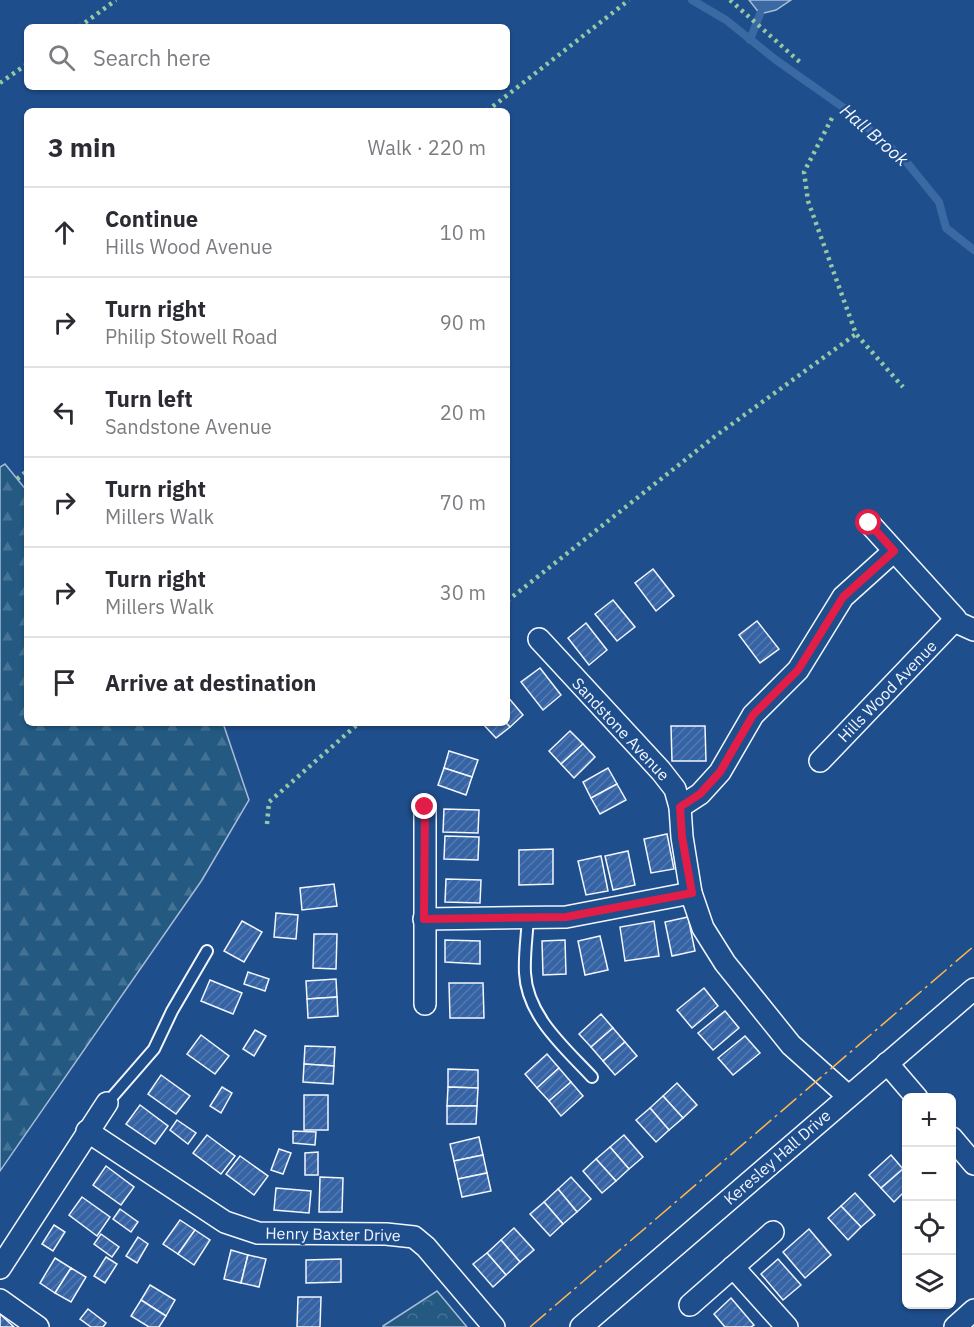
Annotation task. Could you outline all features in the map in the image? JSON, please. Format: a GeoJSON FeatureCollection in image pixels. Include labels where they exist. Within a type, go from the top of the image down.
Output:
{"type":"FeatureCollection","features":[{"type":"Feature","properties":{"kind":"street"},"geometry":{"type":"LineString","coordinates":[[869,523],[956,619],[954,621],[974,630]]}},
{"type":"Feature","properties":{"kind":"street"},"geometry":{"type":"LineString","coordinates":[[680,807],[700,794],[720,772],[753,715],[798,670],[843,597],[894,551]]}},
{"type":"Feature","properties":{"kind":"street","name":"Hills Wood Avenue"},"geometry":{"type":"LineString","coordinates":[[820,761],[954,621]]}},
{"type":"Feature","properties":{"kind":"street","name":"Sandstone Avenue"},"geometry":{"type":"LineString","coordinates":[[539,639],[675,789],[680,807],[682,837],[692,893],[703,928],[737,978],[791,1045],[848,1096]]}},
{"type":"Feature","properties":{"kind":"street"},"geometry":{"type":"LineString","coordinates":[[425,807],[425,1004]]}},
{"type":"Feature","properties":{"kind":"street"},"geometry":{"type":"LineString","coordinates":[[424,919],[566,917],[692,893]]}},
{"type":"Feature","properties":{"kind":"street","name":"Keresley Hall Drive"},"geometry":{"type":"LineString","coordinates":[[581,1327],[974,989]]}},
{"type":"Feature","properties":{"kind":"street"},"geometry":{"type":"LineString","coordinates":[[887,1063],[913,1093]]}},
{"type":"Feature","properties":{"kind":"street"},"geometry":{"type":"LineString","coordinates":[[0,1268],[106,1103]]}},
{"type":"Feature","properties":{"kind":"street","name":"Henry Baxter Drive"},"geometry":{"type":"LineString","coordinates":[[87,1131],[225,1221],[258,1233],[386,1234],[414,1237],[426,1247],[494,1327]]}},
{"type":"Feature","properties":{"kind":"street"},"geometry":{"type":"LineString","coordinates":[[956,1144],[974,1164]]}},
{"type":"Feature","properties":{"kind":"street"},"geometry":{"type":"LineString","coordinates":[[690,1305],[773,1232]]}},
{"type":"Feature","properties":{"kind":"street"},"geometry":{"type":"LineString","coordinates":[[733,1268],[787,1327]]}},
{"type":"Feature","properties":{"kind":"street"},"geometry":{"type":"LineString","coordinates":[[0,1299],[38,1327]]}},
{"type":"Feature","properties":{"kind":"street"},"geometry":{"type":"LineString","coordinates":[[956,1327],[974,1310]]}},
{"type":"Feature","properties":{"kind":"lane"},"geometry":{"type":"LineString","coordinates":[[528,917],[525,974],[531,999],[548,1029],[592,1077]]}},
{"type":"Feature","properties":{"kind":"lane"},"geometry":{"type":"LineString","coordinates":[[106,1103],[154,1049],[172,1011],[207,951]]}},
{"type":"Feature","properties":{"kind":"green space"},"geometry":{"type":"Polygon","coordinates":[[[5,464],[24,487],[24,726],[224,726],[249,800],[202,880],[0,1171],[0,467],[5,464]]]}},
{"type":"Feature","properties":{"kind":"green space"},"geometry":{"type":"Polygon","coordinates":[[[437,1291],[467,1327],[383,1327],[383,1326],[437,1291]]]}},
{"type":"Feature","properties":{"kind":"shaded area"},"geometry":{"type":"Polygon","coordinates":[[[749,0],[791,0],[776,10],[760,14],[749,0]]]}},
{"type":"Feature","properties":{"kind":"building"},"geometry":{"type":"Polygon","coordinates":[[[653,569],[674,596],[656,611],[635,583],[653,569]]]}},
{"type":"Feature","properties":{"kind":"building"},"geometry":{"type":"Polygon","coordinates":[[[613,600],[635,627],[617,641],[595,614],[613,600]]]}},
{"type":"Feature","properties":{"kind":"building"},"geometry":{"type":"Polygon","coordinates":[[[757,621],[779,649],[760,663],[739,635],[757,621]]]}},
{"type":"Feature","properties":{"kind":"building"},"geometry":{"type":"Polygon","coordinates":[[[586,623],[607,650],[589,665],[568,638],[586,623]]]}},
{"type":"Feature","properties":{"kind":"building"},"geometry":{"type":"Polygon","coordinates":[[[540,668],[561,695],[543,710],[521,682],[540,668]]]}},
{"type":"Feature","properties":{"kind":"building"},"geometry":{"type":"Polygon","coordinates":[[[510,700],[523,715],[509,726],[510,700]]]}},
{"type":"Feature","properties":{"kind":"building"},"geometry":{"type":"Polygon","coordinates":[[[485,726],[510,727],[496,738],[485,726]]]}},
{"type":"Feature","properties":{"kind":"building"},"geometry":{"type":"Polygon","coordinates":[[[671,726],[705,726],[706,761],[672,761],[671,726]]]}},
{"type":"Feature","properties":{"kind":"building"},"geometry":{"type":"Polygon","coordinates":[[[570,731],[583,744],[561,764],[549,751],[570,731]]]}},
{"type":"Feature","properties":{"kind":"building"},"geometry":{"type":"Polygon","coordinates":[[[583,744],[595,757],[574,778],[561,764],[583,744]]]}},
{"type":"Feature","properties":{"kind":"building"},"geometry":{"type":"Polygon","coordinates":[[[449,751],[478,760],[472,777],[444,768],[449,751]]]}},
{"type":"Feature","properties":{"kind":"building"},"geometry":{"type":"Polygon","coordinates":[[[444,768],[472,777],[466,795],[438,785],[444,768]]]}},
{"type":"Feature","properties":{"kind":"building"},"geometry":{"type":"Polygon","coordinates":[[[608,768],[617,784],[591,798],[583,782],[608,768]]]}},
{"type":"Feature","properties":{"kind":"building"},"geometry":{"type":"Polygon","coordinates":[[[617,784],[626,800],[600,814],[591,798],[617,784]]]}},
{"type":"Feature","properties":{"kind":"building"},"geometry":{"type":"Polygon","coordinates":[[[444,809],[479,810],[478,833],[443,832],[444,809]]]}},
{"type":"Feature","properties":{"kind":"building"},"geometry":{"type":"Polygon","coordinates":[[[667,834],[674,869],[651,873],[644,839],[667,834]]]}},
{"type":"Feature","properties":{"kind":"building"},"geometry":{"type":"Polygon","coordinates":[[[445,836],[479,837],[478,860],[444,859],[445,836]]]}},
{"type":"Feature","properties":{"kind":"building"},"geometry":{"type":"Polygon","coordinates":[[[553,849],[553,884],[519,885],[519,850],[553,849]]]}},
{"type":"Feature","properties":{"kind":"building"},"geometry":{"type":"Polygon","coordinates":[[[628,851],[635,885],[613,890],[605,856],[628,851]]]}},
{"type":"Feature","properties":{"kind":"building"},"geometry":{"type":"Polygon","coordinates":[[[601,856],[608,891],[586,895],[578,861],[601,856]]]}},
{"type":"Feature","properties":{"kind":"building"},"geometry":{"type":"Polygon","coordinates":[[[446,879],[481,880],[480,903],[445,902],[446,879]]]}},
{"type":"Feature","properties":{"kind":"building"},"geometry":{"type":"Polygon","coordinates":[[[334,884],[337,906],[302,910],[300,888],[334,884]]]}},
{"type":"Feature","properties":{"kind":"building"},"geometry":{"type":"Polygon","coordinates":[[[276,913],[298,915],[296,939],[274,937],[276,913]]]}},
{"type":"Feature","properties":{"kind":"building"},"geometry":{"type":"Polygon","coordinates":[[[688,917],[695,951],[672,956],[665,922],[688,917]]]}},
{"type":"Feature","properties":{"kind":"building"},"geometry":{"type":"Polygon","coordinates":[[[242,921],[262,932],[244,962],[224,951],[242,921]]]}},
{"type":"Feature","properties":{"kind":"building"},"geometry":{"type":"Polygon","coordinates":[[[654,921],[659,956],[625,961],[620,927],[654,921]]]}},
{"type":"Feature","properties":{"kind":"building"},"geometry":{"type":"Polygon","coordinates":[[[314,934],[337,934],[336,969],[313,968],[314,934]]]}},
{"type":"Feature","properties":{"kind":"building"},"geometry":{"type":"Polygon","coordinates":[[[600,936],[608,970],[585,975],[578,941],[600,936]]]}},
{"type":"Feature","properties":{"kind":"building"},"geometry":{"type":"Polygon","coordinates":[[[445,940],[480,941],[480,964],[445,962],[445,940]]]}},
{"type":"Feature","properties":{"kind":"building"},"geometry":{"type":"Polygon","coordinates":[[[565,940],[566,974],[543,975],[542,941],[565,940]]]}},
{"type":"Feature","properties":{"kind":"building"},"geometry":{"type":"Polygon","coordinates":[[[248,972],[269,979],[265,991],[244,984],[248,972]]]}},
{"type":"Feature","properties":{"kind":"building"},"geometry":{"type":"Polygon","coordinates":[[[336,979],[337,997],[307,999],[306,981],[336,979]]]}},
{"type":"Feature","properties":{"kind":"building"},"geometry":{"type":"Polygon","coordinates":[[[210,980],[242,993],[233,1014],[201,1001],[210,980]]]}},
{"type":"Feature","properties":{"kind":"building"},"geometry":{"type":"Polygon","coordinates":[[[449,983],[483,983],[484,1018],[450,1018],[449,983]]]}},
{"type":"Feature","properties":{"kind":"building"},"geometry":{"type":"Polygon","coordinates":[[[704,988],[718,1006],[692,1028],[677,1010],[704,988]]]}},
{"type":"Feature","properties":{"kind":"building"},"geometry":{"type":"Polygon","coordinates":[[[337,997],[338,1016],[308,1018],[307,999],[337,997]]]}},
{"type":"Feature","properties":{"kind":"building"},"geometry":{"type":"Polygon","coordinates":[[[725,1011],[739,1028],[713,1050],[698,1033],[725,1011]]]}},
{"type":"Feature","properties":{"kind":"building"},"geometry":{"type":"Polygon","coordinates":[[[601,1014],[613,1028],[591,1047],[579,1034],[601,1014]]]}},
{"type":"Feature","properties":{"kind":"building"},"geometry":{"type":"Polygon","coordinates":[[[613,1028],[625,1042],[603,1061],[591,1047],[613,1028]]]}},
{"type":"Feature","properties":{"kind":"building"},"geometry":{"type":"Polygon","coordinates":[[[255,1030],[266,1036],[254,1056],[243,1049],[255,1030]]]}},
{"type":"Feature","properties":{"kind":"building"},"geometry":{"type":"Polygon","coordinates":[[[201,1035],[229,1056],[215,1074],[187,1054],[201,1035]]]}},
{"type":"Feature","properties":{"kind":"building"},"geometry":{"type":"Polygon","coordinates":[[[745,1036],[760,1053],[733,1075],[718,1058],[745,1036]]]}},
{"type":"Feature","properties":{"kind":"building"},"geometry":{"type":"Polygon","coordinates":[[[625,1042],[637,1056],[615,1075],[603,1061],[625,1042]]]}},
{"type":"Feature","properties":{"kind":"building"},"geometry":{"type":"Polygon","coordinates":[[[305,1046],[335,1047],[334,1066],[304,1064],[305,1046]]]}},
{"type":"Feature","properties":{"kind":"building"},"geometry":{"type":"Polygon","coordinates":[[[547,1054],[559,1068],[537,1088],[525,1074],[547,1054]]]}},
{"type":"Feature","properties":{"kind":"building"},"geometry":{"type":"Polygon","coordinates":[[[304,1064],[334,1066],[333,1084],[303,1082],[304,1064]]]}},
{"type":"Feature","properties":{"kind":"building"},"geometry":{"type":"Polygon","coordinates":[[[559,1068],[571,1082],[549,1101],[537,1088],[559,1068]]]}},
{"type":"Feature","properties":{"kind":"building"},"geometry":{"type":"Polygon","coordinates":[[[448,1069],[478,1070],[478,1088],[448,1087],[448,1069]]]}},
{"type":"Feature","properties":{"kind":"building"},"geometry":{"type":"Polygon","coordinates":[[[161,1075],[190,1096],[176,1114],[148,1094],[161,1075]]]}},
{"type":"Feature","properties":{"kind":"building"},"geometry":{"type":"Polygon","coordinates":[[[571,1082],[583,1096],[561,1116],[549,1101],[571,1082]]]}},
{"type":"Feature","properties":{"kind":"building"},"geometry":{"type":"Polygon","coordinates":[[[677,1083],[697,1105],[683,1118],[663,1096],[677,1083]]]}},
{"type":"Feature","properties":{"kind":"building"},"geometry":{"type":"Polygon","coordinates":[[[222,1087],[232,1093],[221,1113],[210,1106],[222,1087]]]}},
{"type":"Feature","properties":{"kind":"building"},"geometry":{"type":"Polygon","coordinates":[[[448,1087],[478,1088],[477,1106],[447,1106],[448,1087]]]}},
{"type":"Feature","properties":{"kind":"building"},"geometry":{"type":"Polygon","coordinates":[[[304,1095],[328,1095],[328,1130],[304,1130],[304,1095]]]}},
{"type":"Feature","properties":{"kind":"building"},"geometry":{"type":"Polygon","coordinates":[[[663,1096],[683,1118],[669,1130],[650,1108],[663,1096]]]}},
{"type":"Feature","properties":{"kind":"building"},"geometry":{"type":"Polygon","coordinates":[[[140,1105],[168,1126],[155,1144],[126,1124],[140,1105]]]}},
{"type":"Feature","properties":{"kind":"building"},"geometry":{"type":"Polygon","coordinates":[[[447,1106],[477,1106],[476,1124],[447,1124],[447,1106]]]}},
{"type":"Feature","properties":{"kind":"building"},"geometry":{"type":"Polygon","coordinates":[[[650,1108],[669,1130],[656,1142],[636,1120],[650,1108]]]}},
{"type":"Feature","properties":{"kind":"building"},"geometry":{"type":"Polygon","coordinates":[[[177,1120],[196,1133],[188,1144],[170,1130],[177,1120]]]}},
{"type":"Feature","properties":{"kind":"building"},"geometry":{"type":"Polygon","coordinates":[[[293,1131],[316,1132],[315,1145],[293,1143],[293,1131]]]}},
{"type":"Feature","properties":{"kind":"building"},"geometry":{"type":"Polygon","coordinates":[[[207,1135],[235,1156],[221,1174],[193,1153],[207,1135]]]}},
{"type":"Feature","properties":{"kind":"building"},"geometry":{"type":"Polygon","coordinates":[[[624,1135],[643,1157],[629,1169],[610,1147],[624,1135]]]}},
{"type":"Feature","properties":{"kind":"building"},"geometry":{"type":"Polygon","coordinates":[[[479,1137],[483,1155],[454,1161],[450,1144],[479,1137]]]}},
{"type":"Feature","properties":{"kind":"building"},"geometry":{"type":"Polygon","coordinates":[[[610,1147],[629,1169],[616,1181],[596,1159],[610,1147]]]}},
{"type":"Feature","properties":{"kind":"building"},"geometry":{"type":"Polygon","coordinates":[[[279,1149],[291,1153],[283,1174],[271,1170],[279,1149]]]}},
{"type":"Feature","properties":{"kind":"building"},"geometry":{"type":"Polygon","coordinates":[[[318,1152],[318,1175],[305,1175],[305,1153],[318,1152]]]}},
{"type":"Feature","properties":{"kind":"building"},"geometry":{"type":"Polygon","coordinates":[[[483,1155],[487,1173],[458,1179],[454,1161],[483,1155]]]}},
{"type":"Feature","properties":{"kind":"building"},"geometry":{"type":"Polygon","coordinates":[[[891,1155],[902,1168],[881,1188],[869,1175],[891,1155]]]}},
{"type":"Feature","properties":{"kind":"building"},"geometry":{"type":"Polygon","coordinates":[[[240,1156],[268,1176],[254,1195],[226,1174],[240,1156]]]}},
{"type":"Feature","properties":{"kind":"building"},"geometry":{"type":"Polygon","coordinates":[[[596,1159],[616,1181],[602,1193],[583,1171],[596,1159]]]}},
{"type":"Feature","properties":{"kind":"building"},"geometry":{"type":"Polygon","coordinates":[[[106,1166],[134,1187],[121,1205],[93,1185],[106,1166]]]}},
{"type":"Feature","properties":{"kind":"building"},"geometry":{"type":"Polygon","coordinates":[[[902,1170],[902,1194],[894,1202],[881,1188],[902,1170]]]}},
{"type":"Feature","properties":{"kind":"building"},"geometry":{"type":"Polygon","coordinates":[[[487,1173],[491,1191],[462,1197],[458,1179],[487,1173]]]}},
{"type":"Feature","properties":{"kind":"building"},"geometry":{"type":"Polygon","coordinates":[[[320,1177],[343,1178],[342,1212],[319,1212],[320,1177]]]}},
{"type":"Feature","properties":{"kind":"building"},"geometry":{"type":"Polygon","coordinates":[[[571,1177],[591,1199],[577,1212],[558,1189],[571,1177]]]}},
{"type":"Feature","properties":{"kind":"building"},"geometry":{"type":"Polygon","coordinates":[[[276,1188],[311,1191],[309,1213],[274,1210],[276,1188]]]}},
{"type":"Feature","properties":{"kind":"building"},"geometry":{"type":"Polygon","coordinates":[[[558,1189],[577,1212],[563,1224],[544,1202],[558,1189]]]}},
{"type":"Feature","properties":{"kind":"building"},"geometry":{"type":"Polygon","coordinates":[[[855,1193],[875,1215],[861,1227],[841,1206],[855,1193]]]}},
{"type":"Feature","properties":{"kind":"building"},"geometry":{"type":"Polygon","coordinates":[[[82,1197],[110,1217],[97,1236],[69,1215],[82,1197]]]}},
{"type":"Feature","properties":{"kind":"building"},"geometry":{"type":"Polygon","coordinates":[[[544,1202],[563,1224],[550,1236],[530,1214],[544,1202]]]}},
{"type":"Feature","properties":{"kind":"building"},"geometry":{"type":"Polygon","coordinates":[[[841,1206],[861,1227],[848,1240],[828,1218],[841,1206]]]}},
{"type":"Feature","properties":{"kind":"building"},"geometry":{"type":"Polygon","coordinates":[[[120,1209],[138,1222],[131,1232],[113,1219],[120,1209]]]}},
{"type":"Feature","properties":{"kind":"building"},"geometry":{"type":"Polygon","coordinates":[[[180,1220],[195,1230],[178,1254],[163,1244],[180,1220]]]}},
{"type":"Feature","properties":{"kind":"building"},"geometry":{"type":"Polygon","coordinates":[[[54,1225],[65,1232],[53,1251],[42,1244],[54,1225]]]}},
{"type":"Feature","properties":{"kind":"building"},"geometry":{"type":"Polygon","coordinates":[[[514,1228],[534,1250],[520,1262],[501,1240],[514,1228]]]}},
{"type":"Feature","properties":{"kind":"building"},"geometry":{"type":"Polygon","coordinates":[[[809,1229],[831,1255],[805,1278],[783,1252],[809,1229]]]}},
{"type":"Feature","properties":{"kind":"building"},"geometry":{"type":"Polygon","coordinates":[[[195,1230],[210,1240],[194,1265],[178,1254],[195,1230]]]}},
{"type":"Feature","properties":{"kind":"building"},"geometry":{"type":"Polygon","coordinates":[[[101,1234],[119,1247],[112,1257],[94,1244],[101,1234]]]}},
{"type":"Feature","properties":{"kind":"building"},"geometry":{"type":"Polygon","coordinates":[[[138,1237],[148,1244],[137,1263],[126,1256],[138,1237]]]}},
{"type":"Feature","properties":{"kind":"building"},"geometry":{"type":"Polygon","coordinates":[[[501,1240],[520,1262],[506,1275],[487,1253],[501,1240]]]}},
{"type":"Feature","properties":{"kind":"building"},"geometry":{"type":"Polygon","coordinates":[[[231,1250],[248,1255],[241,1283],[224,1279],[231,1250]]]}},
{"type":"Feature","properties":{"kind":"building"},"geometry":{"type":"Polygon","coordinates":[[[487,1253],[506,1275],[493,1287],[473,1264],[487,1253]]]}},
{"type":"Feature","properties":{"kind":"building"},"geometry":{"type":"Polygon","coordinates":[[[248,1255],[266,1259],[259,1287],[241,1283],[248,1255]]]}},
{"type":"Feature","properties":{"kind":"building"},"geometry":{"type":"Polygon","coordinates":[[[106,1257],[117,1264],[105,1283],[94,1276],[106,1257]]]}},
{"type":"Feature","properties":{"kind":"building"},"geometry":{"type":"Polygon","coordinates":[[[55,1258],[71,1268],[55,1293],[40,1283],[55,1258]]]}},
{"type":"Feature","properties":{"kind":"building"},"geometry":{"type":"Polygon","coordinates":[[[341,1259],[341,1282],[306,1283],[306,1260],[341,1259]]]}},
{"type":"Feature","properties":{"kind":"building"},"geometry":{"type":"Polygon","coordinates":[[[778,1259],[801,1285],[783,1300],[761,1274],[778,1259]]]}},
{"type":"Feature","properties":{"kind":"building"},"geometry":{"type":"Polygon","coordinates":[[[71,1268],[86,1277],[71,1302],[55,1293],[71,1268]]]}},
{"type":"Feature","properties":{"kind":"building"},"geometry":{"type":"Polygon","coordinates":[[[150,1285],[175,1300],[166,1316],[141,1300],[150,1285]]]}},
{"type":"Feature","properties":{"kind":"building"},"geometry":{"type":"Polygon","coordinates":[[[298,1297],[321,1297],[320,1327],[297,1327],[298,1297]]]}},
{"type":"Feature","properties":{"kind":"building"},"geometry":{"type":"Polygon","coordinates":[[[731,1298],[754,1325],[725,1327],[714,1314],[731,1298]]]}},
{"type":"Feature","properties":{"kind":"building"},"geometry":{"type":"Polygon","coordinates":[[[141,1300],[166,1316],[159,1327],[149,1327],[131,1316],[141,1300]]]}},
{"type":"Feature","properties":{"kind":"building"},"geometry":{"type":"Polygon","coordinates":[[[88,1309],[106,1323],[103,1327],[91,1327],[80,1319],[88,1309]]]}},
{"type":"Feature","properties":{"kind":"building"},"geometry":{"type":"Polygon","coordinates":[[[0,1314],[14,1327],[0,1327],[0,1314]]]}},
{"type":"Feature","properties":{"kind":"waterway","name":"Hall Brook"},"geometry":{"type":"LineString","coordinates":[[692,0],[726,20],[776,60],[844,108],[904,159],[939,202],[946,228],[974,250]]}},
{"type":"Feature","properties":{"kind":"waterway","name":"Hall Brook"},"geometry":{"type":"LineString","coordinates":[[750,40],[760,14]]}},
{"type":"Feature","properties":{"kind":"hedge"},"geometry":{"type":"LineString","coordinates":[[83,24],[116,0]]}},
{"type":"Feature","properties":{"kind":"hedge"},"geometry":{"type":"LineString","coordinates":[[491,108],[629,0]]}},
{"type":"Feature","properties":{"kind":"hedge"},"geometry":{"type":"LineString","coordinates":[[730,0],[802,64]]}},
{"type":"Feature","properties":{"kind":"hedge"},"geometry":{"type":"LineString","coordinates":[[0,83],[24,66]]}},
{"type":"Feature","properties":{"kind":"hedge"},"geometry":{"type":"LineString","coordinates":[[832,118],[804,172],[808,201],[856,334],[903,387]]}},
{"type":"Feature","properties":{"kind":"hedge"},"geometry":{"type":"LineString","coordinates":[[510,599],[714,437],[856,334]]}},
{"type":"Feature","properties":{"kind":"hedge"},"geometry":{"type":"LineString","coordinates":[[17,479],[24,473]]}},
{"type":"Feature","properties":{"kind":"hedge"},"geometry":{"type":"LineString","coordinates":[[267,824],[269,802],[356,726]]}},
{"type":"Feature","properties":{"kind":"power"},"geometry":{"type":"LineString","coordinates":[[530,1327],[974,946]]}},
{"type":"Feature","properties":{"kind":"route"},"geometry":{"type":"LineString","coordinates":[[425,807],[424,919],[566,917],[692,893],[682,837],[680,807],[700,794],[720,772],[753,715],[798,670],[843,597],[894,551],[869,523]]}}]}
